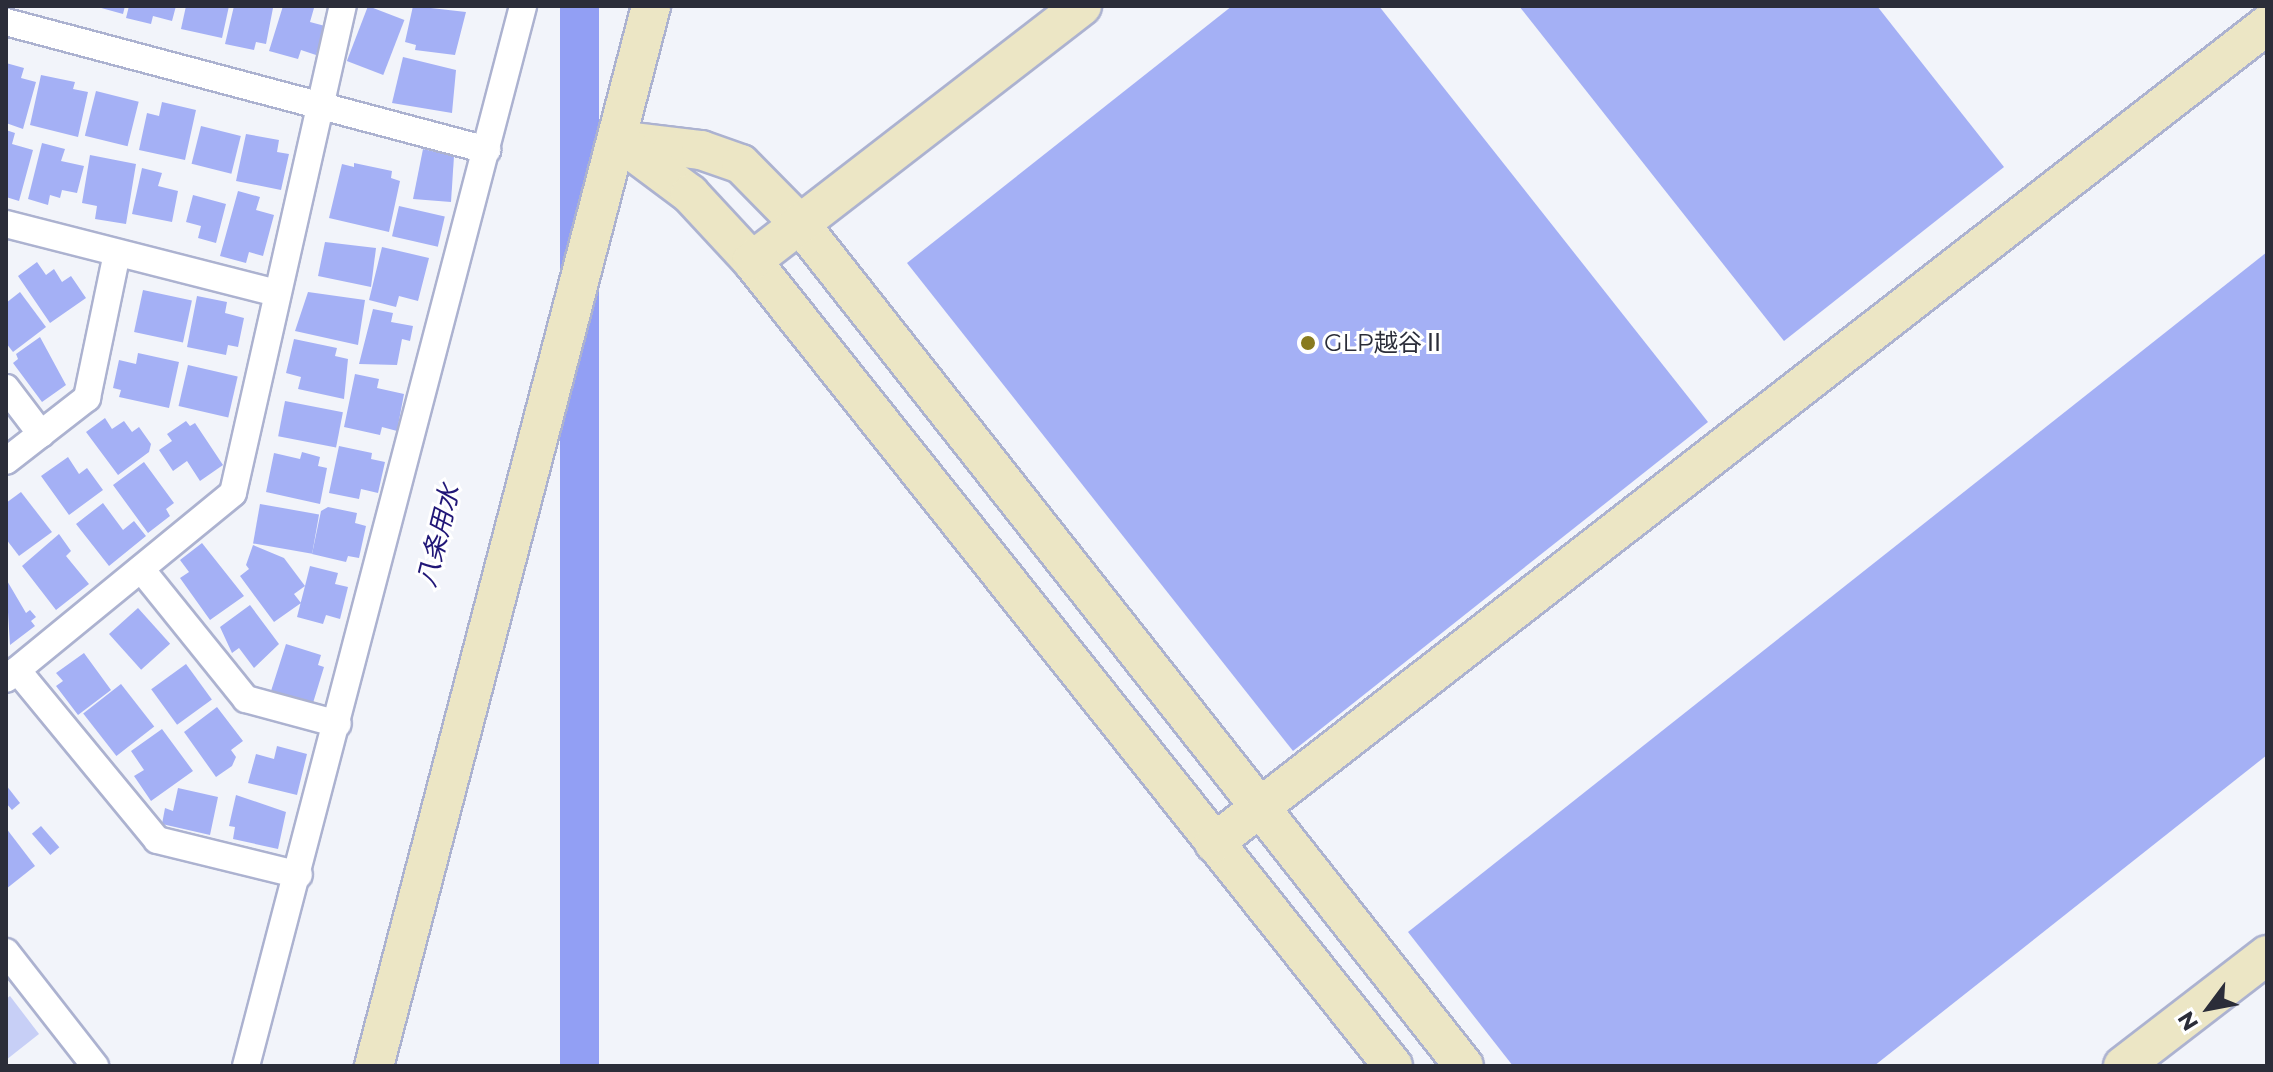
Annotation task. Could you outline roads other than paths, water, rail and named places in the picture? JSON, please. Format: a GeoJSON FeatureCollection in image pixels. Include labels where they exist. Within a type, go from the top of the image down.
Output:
{"type":"FeatureCollection","features":[{"type":"Feature","properties":{"kind":"street"},"geometry":{"type":"LineString","coordinates":[[299,875],[157,840],[11,675],[233,493],[343,6]]}},
{"type":"Feature","properties":{"kind":"street"},"geometry":{"type":"LineString","coordinates":[[246,1066],[299,875],[523,6]]}},
{"type":"Feature","properties":{"kind":"street"},"geometry":{"type":"LineString","coordinates":[[374,1066],[651,6]]}},
{"type":"Feature","properties":{"kind":"street"},"geometry":{"type":"LineString","coordinates":[[752,261],[1082,6]]}},
{"type":"Feature","properties":{"kind":"street"},"geometry":{"type":"LineString","coordinates":[[6,22],[487,150]]}},
{"type":"Feature","properties":{"kind":"street"},"geometry":{"type":"LineString","coordinates":[[1214,843],[2267,25]]}},
{"type":"Feature","properties":{"kind":"street"},"geometry":{"type":"LineString","coordinates":[[618,140],[701,150],[741,164],[800,224],[1464,1066]]}},
{"type":"Feature","properties":{"kind":"street"},"geometry":{"type":"LineString","coordinates":[[618,140],[690,194],[752,261],[1393,1066]]}},
{"type":"Feature","properties":{"kind":"street"},"geometry":{"type":"LineString","coordinates":[[6,224],[277,293]]}},
{"type":"Feature","properties":{"kind":"street"},"geometry":{"type":"LineString","coordinates":[[6,461],[87,398],[117,253]]}},
{"type":"Feature","properties":{"kind":"street"},"geometry":{"type":"LineString","coordinates":[[6,388],[41,434]]}},
{"type":"Feature","properties":{"kind":"street"},"geometry":{"type":"LineString","coordinates":[[141,569],[246,699],[338,724]]}},
{"type":"Feature","properties":{"kind":"street"},"geometry":{"type":"LineString","coordinates":[[6,952],[95,1066]]}},
{"type":"Feature","properties":{"kind":"street"},"geometry":{"type":"LineString","coordinates":[[2123,1066],[2267,955]]}},
{"type":"Feature","properties":{"kind":"water"},"geometry":{"type":"Polygon","coordinates":[[[560,6],[599,6],[599,1066],[560,1066],[560,6]]]}},
{"type":"Feature","properties":{"kind":"place","name":"GLP越谷Ⅱ"},"geometry":{"type":"Point","coordinates":[1308,343]}},
{"type":"Feature","properties":{"kind":"water label","name":"八条用水"},"geometry":{"type":"Point","coordinates":[439,536]}}]}
